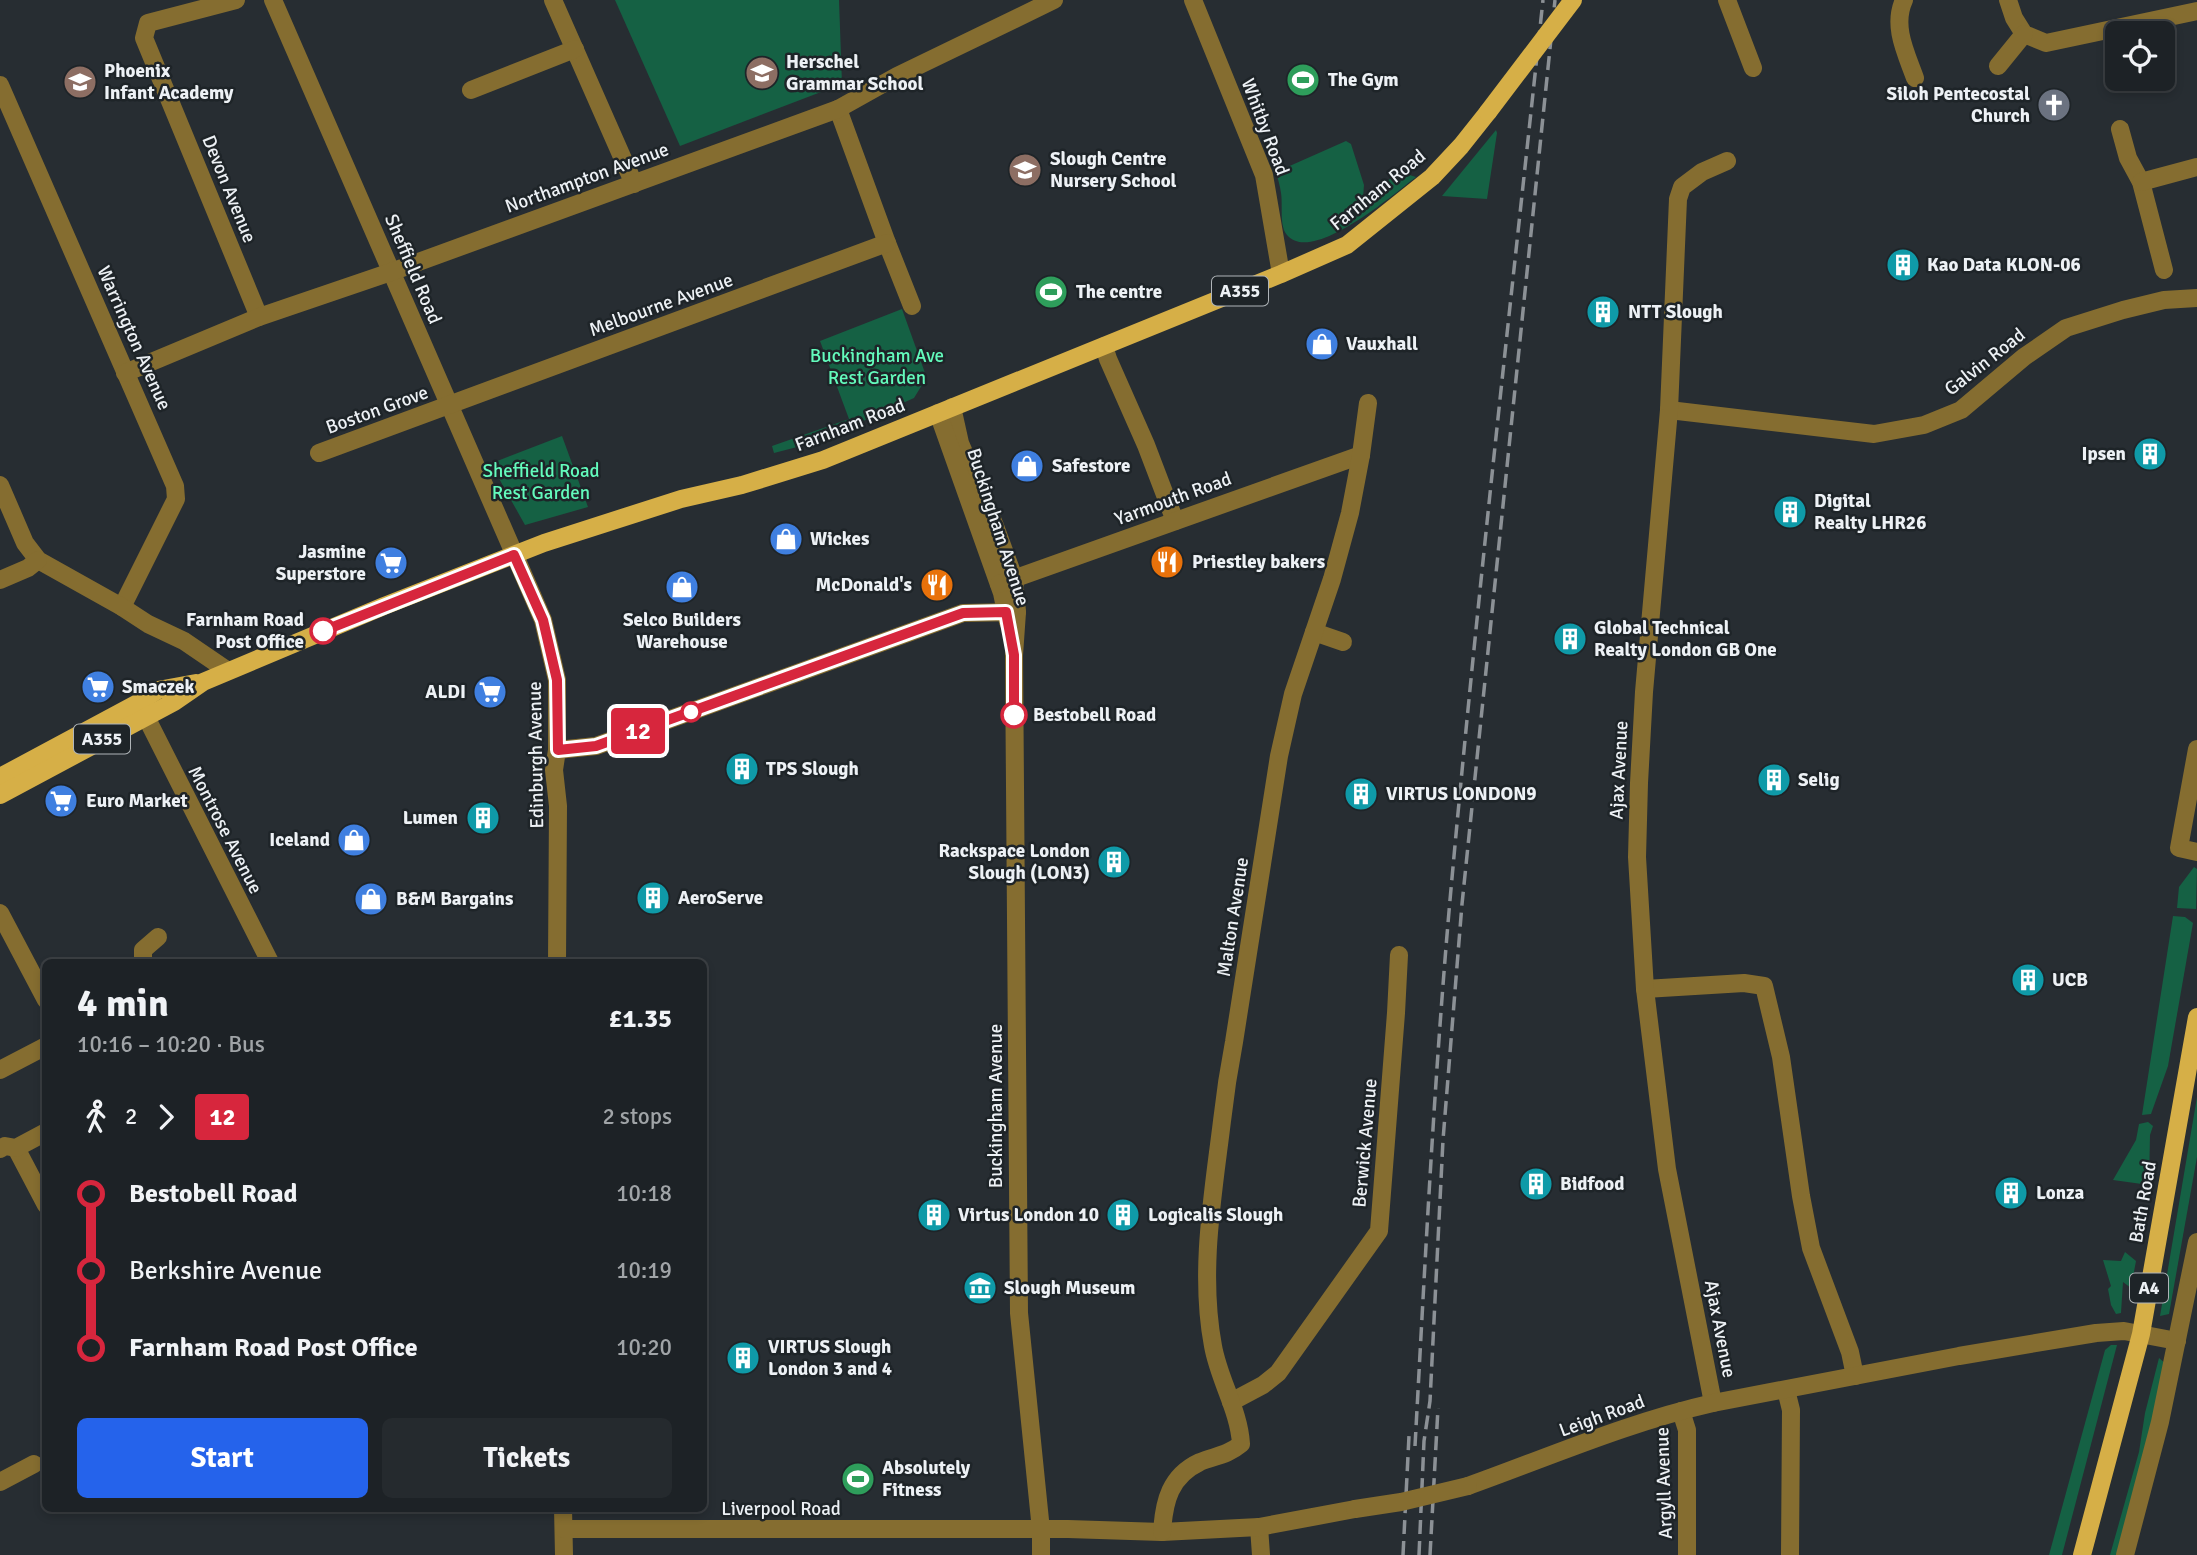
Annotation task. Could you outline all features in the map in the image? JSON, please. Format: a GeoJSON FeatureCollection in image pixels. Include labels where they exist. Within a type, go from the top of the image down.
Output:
{"type":"FeatureCollection","features":[{"type":"Feature","properties":{"kind":"main road","name":"Farnham Road"},"geometry":{"type":"LineString","coordinates":[[0,777],[142,709],[174,702],[203,682],[384,606],[514,555],[681,499],[742,485],[823,460],[1347,245],[1432,177],[1461,146],[1573,0]]}},
{"type":"Feature","properties":{"kind":"main road","name":"Farnham Road"},"geometry":{"type":"LineString","coordinates":[[0,795],[142,709]]}},
{"type":"Feature","properties":{"kind":"main road","name":"Bath Road"},"geometry":{"type":"LineString","coordinates":[[2082,1555],[2141,1334],[2197,1017]]}},
{"type":"Feature","properties":{"kind":"street","name":"Devon Avenue"},"geometry":{"type":"LineString","coordinates":[[236,0],[148,23],[144,38],[259,317]]}},
{"type":"Feature","properties":{"kind":"street","name":"Sheffield Road"},"geometry":{"type":"LineString","coordinates":[[273,0],[514,555]]}},
{"type":"Feature","properties":{"kind":"street"},"geometry":{"type":"LineString","coordinates":[[553,0],[634,184]]}},
{"type":"Feature","properties":{"kind":"street","name":"Northampton Avenue"},"geometry":{"type":"LineString","coordinates":[[125,373],[259,317],[391,272],[838,109],[897,76],[1054,0]]}},
{"type":"Feature","properties":{"kind":"street","name":"Whitby Road"},"geometry":{"type":"LineString","coordinates":[[1193,0],[1264,175],[1281,274]]}},
{"type":"Feature","properties":{"kind":"street"},"geometry":{"type":"LineString","coordinates":[[1727,0],[1750,44],[1753,68]]}},
{"type":"Feature","properties":{"kind":"street"},"geometry":{"type":"LineString","coordinates":[[1904,0],[1899,20],[1902,40],[1915,78]]}},
{"type":"Feature","properties":{"kind":"street"},"geometry":{"type":"LineString","coordinates":[[2008,0],[2014,18],[2024,34],[2046,43],[2197,11]]}},
{"type":"Feature","properties":{"kind":"street"},"geometry":{"type":"LineString","coordinates":[[1998,66],[2024,34]]}},
{"type":"Feature","properties":{"kind":"street"},"geometry":{"type":"LineString","coordinates":[[471,90],[575,49]]}},
{"type":"Feature","properties":{"kind":"street","name":"Warrington Avenue"},"geometry":{"type":"LineString","coordinates":[[0,85],[175,486],[176,499],[122,607]]}},
{"type":"Feature","properties":{"kind":"street"},"geometry":{"type":"LineString","coordinates":[[838,109],[912,306]]}},
{"type":"Feature","properties":{"kind":"street"},"geometry":{"type":"LineString","coordinates":[[2120,129],[2128,158],[2141,183],[2164,270]]}},
{"type":"Feature","properties":{"kind":"street","name":"Ajax Avenue"},"geometry":{"type":"LineString","coordinates":[[1713,1403],[1667,1169],[1645,989],[1637,857],[1644,692],[1669,410],[1678,199],[1682,187],[1702,172],[1727,161]]}},
{"type":"Feature","properties":{"kind":"street"},"geometry":{"type":"LineString","coordinates":[[2141,183],[2197,167]]}},
{"type":"Feature","properties":{"kind":"street","name":"Melbourne Avenue"},"geometry":{"type":"LineString","coordinates":[[449,406],[887,243]]}},
{"type":"Feature","properties":{"kind":"street","name":"Galvin Road"},"geometry":{"type":"LineString","coordinates":[[1669,410],[1874,434],[1900,431],[1924,425],[1961,410],[2024,357],[2066,328],[2164,300],[2197,298]]}},
{"type":"Feature","properties":{"kind":"street"},"geometry":{"type":"LineString","coordinates":[[1104,346],[1175,521]]}},
{"type":"Feature","properties":{"kind":"street","name":"Malton Avenue"},"geometry":{"type":"LineString","coordinates":[[1162,1532],[1163,1509],[1174,1483],[1200,1462],[1231,1453],[1241,1444],[1240,1427],[1213,1346],[1207,1284],[1211,1202],[1226,1083],[1279,756],[1293,694],[1332,579],[1350,513],[1362,455],[1368,403]]}},
{"type":"Feature","properties":{"kind":"street","name":"Boston Grove"},"geometry":{"type":"LineString","coordinates":[[319,453],[449,406]]}},
{"type":"Feature","properties":{"kind":"street","name":"Buckingham Avenue"},"geometry":{"type":"LineString","coordinates":[[945,410],[995,526],[1011,612],[1014,655],[1018,1313],[1041,1530],[1041,1555]]}},
{"type":"Feature","properties":{"kind":"street","name":"Yarmouth Road"},"geometry":{"type":"LineString","coordinates":[[1007,581],[1362,455]]}},
{"type":"Feature","properties":{"kind":"street"},"geometry":{"type":"LineString","coordinates":[[0,485],[26,543],[38,560],[148,624],[184,641],[228,671]]}},
{"type":"Feature","properties":{"kind":"street","name":"Edinburgh Avenue"},"geometry":{"type":"LineString","coordinates":[[514,555],[543,620],[557,680],[558,750],[554,770],[558,806],[557,959]]}},
{"type":"Feature","properties":{"kind":"street"},"geometry":{"type":"LineString","coordinates":[[0,580],[28,568],[38,560]]}},
{"type":"Feature","properties":{"kind":"street"},"geometry":{"type":"LineString","coordinates":[[558,750],[596,746],[963,613],[1011,612]]}},
{"type":"Feature","properties":{"kind":"street"},"geometry":{"type":"LineString","coordinates":[[1314,632],[1343,642]]}},
{"type":"Feature","properties":{"kind":"street","name":"Montrose Avenue"},"geometry":{"type":"LineString","coordinates":[[142,709],[268,959]]}},
{"type":"Feature","properties":{"kind":"street"},"geometry":{"type":"LineString","coordinates":[[2197,750],[2190,830],[2179,848],[2197,852]]}},
{"type":"Feature","properties":{"kind":"street"},"geometry":{"type":"LineString","coordinates":[[0,913],[42,993]]}},
{"type":"Feature","properties":{"kind":"street"},"geometry":{"type":"LineString","coordinates":[[144,959],[143,950],[158,937]]}},
{"type":"Feature","properties":{"kind":"street","name":"Berwick Avenue"},"geometry":{"type":"LineString","coordinates":[[1231,1402],[1263,1385],[1278,1373],[1379,1231],[1399,955]]}},
{"type":"Feature","properties":{"kind":"street"},"geometry":{"type":"LineString","coordinates":[[1645,989],[1744,983],[1764,986],[1781,1057],[1811,1248],[1850,1352],[1855,1376]]}},
{"type":"Feature","properties":{"kind":"street"},"geometry":{"type":"LineString","coordinates":[[0,1070],[42,1048]]}},
{"type":"Feature","properties":{"kind":"street"},"geometry":{"type":"LineString","coordinates":[[42,1134],[8,1148],[42,1199]]}},
{"type":"Feature","properties":{"kind":"street"},"geometry":{"type":"LineString","coordinates":[[2125,1555],[2152,1457],[2197,1242]]}},
{"type":"Feature","properties":{"kind":"street","name":"Leigh Road"},"geometry":{"type":"LineString","coordinates":[[1041,1530],[1162,1532],[1259,1527],[1401,1502],[1468,1486],[1633,1426],[1713,1403],[2086,1334],[2124,1331],[2177,1341]]}},
{"type":"Feature","properties":{"kind":"street"},"geometry":{"type":"LineString","coordinates":[[1786,1390],[1791,1409],[1790,1555]]}},
{"type":"Feature","properties":{"kind":"street","name":"Argyll Avenue"},"geometry":{"type":"LineString","coordinates":[[1681,1411],[1687,1430],[1688,1555]]}},
{"type":"Feature","properties":{"kind":"street"},"geometry":{"type":"LineString","coordinates":[[0,1482],[34,1464]]}},
{"type":"Feature","properties":{"kind":"street"},"geometry":{"type":"LineString","coordinates":[[563,1512],[564,1555]]}},
{"type":"Feature","properties":{"kind":"street"},"geometry":{"type":"LineString","coordinates":[[1259,1527],[1261,1555]]}},
{"type":"Feature","properties":{"kind":"street","name":"Liverpool Road"},"geometry":{"type":"LineString","coordinates":[[564,1530],[1041,1530]]}},
{"type":"Feature","properties":{"kind":"green space","name":"Herschel Grammar School"},"geometry":{"type":"Polygon","coordinates":[[[615,0],[839,0],[842,84],[680,146],[615,0]]]}},
{"type":"Feature","properties":{"kind":"green space"},"geometry":{"type":"Polygon","coordinates":[[[1496,130],[1487,199],[1442,196],[1496,130]]]}},
{"type":"Feature","properties":{"kind":"green space"},"geometry":{"type":"Polygon","coordinates":[[[1346,141],[1351,144],[1364,185],[1363,198],[1400,172],[1416,177],[1353,224],[1315,241],[1299,242],[1285,231],[1276,172],[1346,141]]]}},
{"type":"Feature","properties":{"kind":"green space","name":"Buckingham Ave Rest Garden"},"geometry":{"type":"Polygon","coordinates":[[[902,309],[925,373],[914,398],[852,426],[801,446],[774,453],[772,446],[849,419],[820,341],[902,309]]]}},
{"type":"Feature","properties":{"kind":"green space","name":"Sheffield Road Rest Garden"},"geometry":{"type":"Polygon","coordinates":[[[562,436],[588,507],[525,525],[492,463],[562,436]]]}},
{"type":"Feature","properties":{"kind":"green space"},"geometry":{"type":"Polygon","coordinates":[[[2194,867],[2197,869],[2196,909],[2177,908],[2179,887],[2194,867]]]}},
{"type":"Feature","properties":{"kind":"green space"},"geometry":{"type":"Polygon","coordinates":[[[2173,916],[2185,917],[2193,923],[2168,1066],[2151,1114],[2142,1115],[2173,916]]]}},
{"type":"Feature","properties":{"kind":"green space"},"geometry":{"type":"Polygon","coordinates":[[[2197,1097],[2197,1157],[2169,1314],[2160,1316],[2197,1097]]]}},
{"type":"Feature","properties":{"kind":"green space"},"geometry":{"type":"Polygon","coordinates":[[[2148,1122],[2153,1126],[2150,1135],[2149,1185],[2113,1180],[2136,1140],[2139,1124],[2148,1122]]]}},
{"type":"Feature","properties":{"kind":"green space"},"geometry":{"type":"Polygon","coordinates":[[[2125,1252],[2136,1261],[2131,1288],[2123,1282],[2121,1313],[2116,1314],[2111,1305],[2108,1289],[2111,1286],[2103,1260],[2121,1261],[2125,1252]]]}},
{"type":"Feature","properties":{"kind":"green space"},"geometry":{"type":"Polygon","coordinates":[[[2111,1345],[2117,1345],[2062,1555],[2049,1555],[2105,1350],[2111,1345]]]}},
{"type":"Feature","properties":{"kind":"green space"},"geometry":{"type":"Polygon","coordinates":[[[2159,1358],[2166,1364],[2118,1555],[2110,1555],[2139,1452],[2145,1413],[2159,1358]]]}},
{"type":"Feature","properties":{"kind":"railway"},"geometry":{"type":"LineString","coordinates":[[1415,1446],[1450,900],[1543,0]]}},
{"type":"Feature","properties":{"kind":"railway"},"geometry":{"type":"LineString","coordinates":[[1419,1555],[1443,1140],[1462,904],[1555,0]]}},
{"type":"Feature","properties":{"kind":"railway"},"geometry":{"type":"LineString","coordinates":[[1430,1555],[1438,1408]]}},
{"type":"Feature","properties":{"kind":"railway"},"geometry":{"type":"LineString","coordinates":[[1403,1555],[1409,1436]]}},
{"type":"Feature","properties":{"kind":"bus line","name":"12"},"geometry":{"type":"LineString","coordinates":[[323,631],[514,555],[543,620],[557,680],[558,750],[596,746],[963,613],[1006,612],[1014,655],[1014,715]]}},
{"type":"Feature","properties":{"kind":"place","name":"Herschel Grammar School"},"geometry":{"type":"Point","coordinates":[762,73]}},
{"type":"Feature","properties":{"kind":"place","name":"The Gym"},"geometry":{"type":"Point","coordinates":[1303,80]}},
{"type":"Feature","properties":{"kind":"place","name":"Phoenix Infant Academy"},"geometry":{"type":"Point","coordinates":[80,82]}},
{"type":"Feature","properties":{"kind":"place","name":"Siloh Pentecostal Church"},"geometry":{"type":"Point","coordinates":[2054,105]}},
{"type":"Feature","properties":{"kind":"place","name":"Slough Centre Nursery School"},"geometry":{"type":"Point","coordinates":[1025,170]}},
{"type":"Feature","properties":{"kind":"place","name":"Kao Data KLON-06"},"geometry":{"type":"Point","coordinates":[1903,265]}},
{"type":"Feature","properties":{"kind":"place","name":"The centre"},"geometry":{"type":"Point","coordinates":[1051,292]}},
{"type":"Feature","properties":{"kind":"place","name":"NTT Slough"},"geometry":{"type":"Point","coordinates":[1603,312]}},
{"type":"Feature","properties":{"kind":"place","name":"Vauxhall"},"geometry":{"type":"Point","coordinates":[1322,344]}},
{"type":"Feature","properties":{"kind":"place","name":"Ipsen"},"geometry":{"type":"Point","coordinates":[2150,454]}},
{"type":"Feature","properties":{"kind":"place","name":"Safestore"},"geometry":{"type":"Point","coordinates":[1027,466]}},
{"type":"Feature","properties":{"kind":"place","name":"Digital Realty LHR26"},"geometry":{"type":"Point","coordinates":[1790,512]}},
{"type":"Feature","properties":{"kind":"place","name":"Wickes"},"geometry":{"type":"Point","coordinates":[786,539]}},
{"type":"Feature","properties":{"kind":"place","name":"Priestley bakers"},"geometry":{"type":"Point","coordinates":[1167,562]}},
{"type":"Feature","properties":{"kind":"place","name":"Jasmine Superstore"},"geometry":{"type":"Point","coordinates":[391,563]}},
{"type":"Feature","properties":{"kind":"place","name":"McDonald's"},"geometry":{"type":"Point","coordinates":[937,585]}},
{"type":"Feature","properties":{"kind":"place","name":"Selco Builders Warehouse"},"geometry":{"type":"Point","coordinates":[682,587]}},
{"type":"Feature","properties":{"kind":"place","name":"Farnham Road Post Office"},"geometry":{"type":"Point","coordinates":[323,631]}},
{"type":"Feature","properties":{"kind":"place","name":"Global Technical Realty London GB One"},"geometry":{"type":"Point","coordinates":[1570,639]}},
{"type":"Feature","properties":{"kind":"place","name":"Smaczek"},"geometry":{"type":"Point","coordinates":[98,687]}},
{"type":"Feature","properties":{"kind":"place","name":"ALDI"},"geometry":{"type":"Point","coordinates":[490,692]}},
{"type":"Feature","properties":{"kind":"place","name":"Bestobell Road"},"geometry":{"type":"Point","coordinates":[1014,715]}},
{"type":"Feature","properties":{"kind":"place","name":"TPS Slough"},"geometry":{"type":"Point","coordinates":[742,769]}},
{"type":"Feature","properties":{"kind":"place","name":"Selig"},"geometry":{"type":"Point","coordinates":[1774,780]}},
{"type":"Feature","properties":{"kind":"place","name":"VIRTUS LONDON9"},"geometry":{"type":"Point","coordinates":[1361,794]}},
{"type":"Feature","properties":{"kind":"place","name":"Euro Market"},"geometry":{"type":"Point","coordinates":[61,801]}},
{"type":"Feature","properties":{"kind":"place","name":"Lumen"},"geometry":{"type":"Point","coordinates":[483,818]}},
{"type":"Feature","properties":{"kind":"place","name":"Iceland"},"geometry":{"type":"Point","coordinates":[354,840]}},
{"type":"Feature","properties":{"kind":"place","name":"Rackspace London Slough (LON3)"},"geometry":{"type":"Point","coordinates":[1114,862]}},
{"type":"Feature","properties":{"kind":"place","name":"AeroServe"},"geometry":{"type":"Point","coordinates":[653,898]}},
{"type":"Feature","properties":{"kind":"place","name":"B&M Bargains"},"geometry":{"type":"Point","coordinates":[371,899]}},
{"type":"Feature","properties":{"kind":"place","name":"UCB"},"geometry":{"type":"Point","coordinates":[2028,980]}},
{"type":"Feature","properties":{"kind":"place","name":"Bidfood"},"geometry":{"type":"Point","coordinates":[1536,1184]}},
{"type":"Feature","properties":{"kind":"place","name":"Lonza"},"geometry":{"type":"Point","coordinates":[2011,1193]}},
{"type":"Feature","properties":{"kind":"place","name":"Virtus London 10"},"geometry":{"type":"Point","coordinates":[934,1215]}},
{"type":"Feature","properties":{"kind":"place","name":"Logicalis Slough"},"geometry":{"type":"Point","coordinates":[1123,1215]}},
{"type":"Feature","properties":{"kind":"place","name":"Slough Museum"},"geometry":{"type":"Point","coordinates":[980,1288]}},
{"type":"Feature","properties":{"kind":"place","name":"VIRTUS Slough London 3 and 4"},"geometry":{"type":"Point","coordinates":[743,1358]}},
{"type":"Feature","properties":{"kind":"place","name":"Absolutely Fitness"},"geometry":{"type":"Point","coordinates":[858,1479]}}]}
